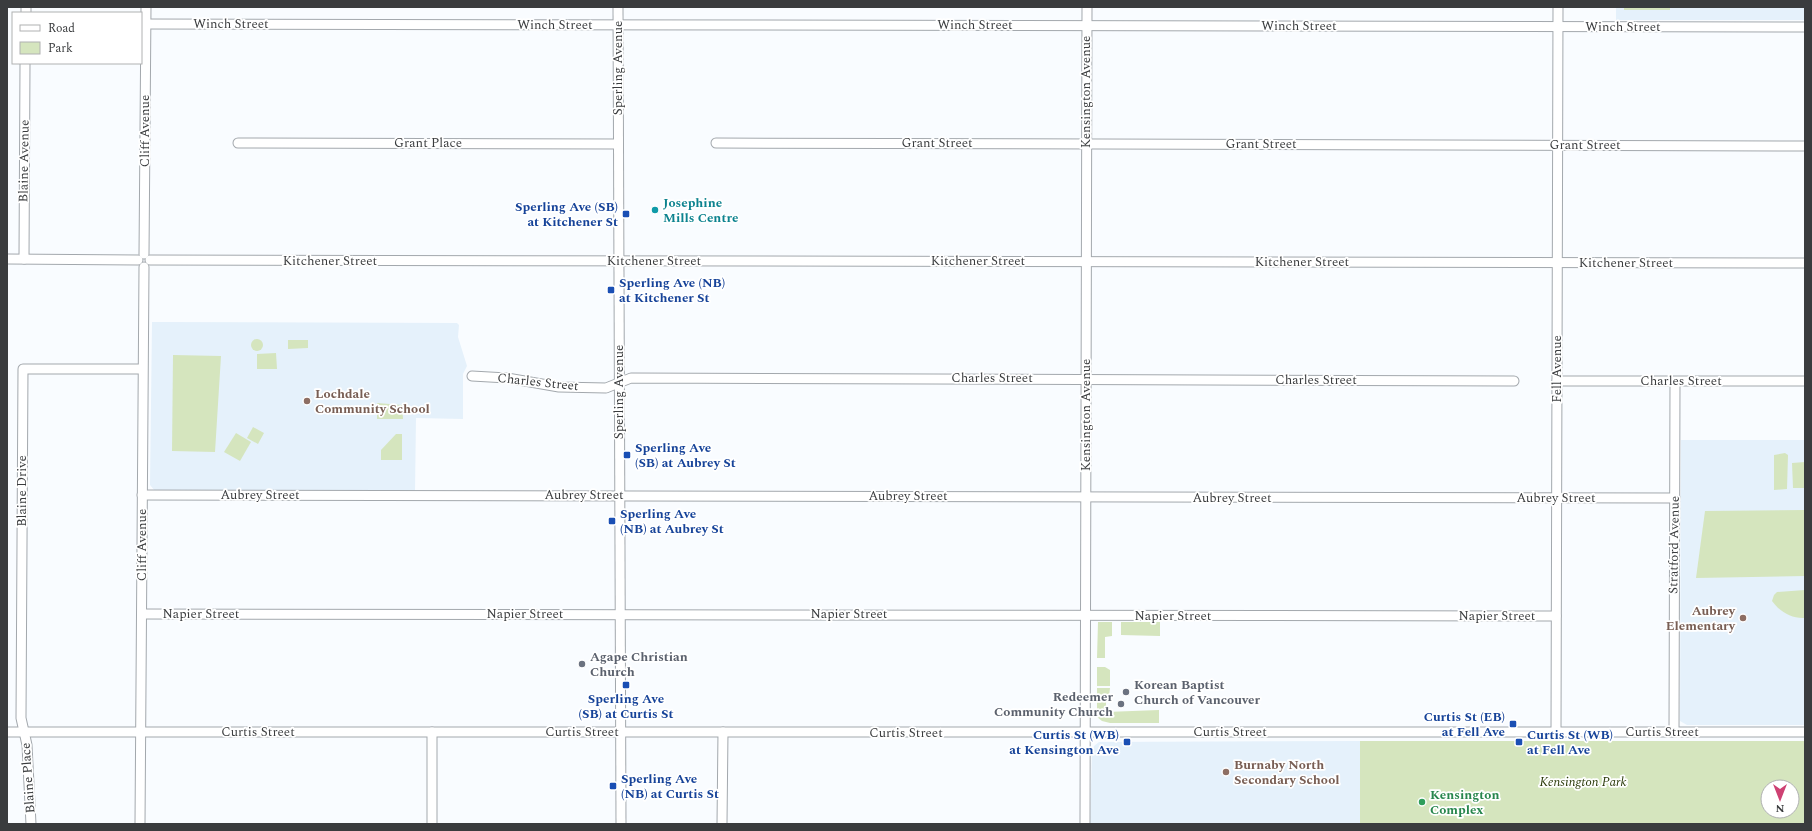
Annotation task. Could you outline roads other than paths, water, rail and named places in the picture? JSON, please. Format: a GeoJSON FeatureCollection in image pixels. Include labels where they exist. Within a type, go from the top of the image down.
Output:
{"type":"FeatureCollection","features":[{"type":"Feature","properties":{"kind":"street","name":"Cliff Avenue"},"geometry":{"type":"LineString","coordinates":[[140,824],[142,369],[146,7]]}},
{"type":"Feature","properties":{"kind":"street","name":"Sperling Avenue"},"geometry":{"type":"LineString","coordinates":[[618,7],[618,495],[621,824]]}},
{"type":"Feature","properties":{"kind":"street","name":"Kensington Avenue"},"geometry":{"type":"LineString","coordinates":[[1085,824],[1087,7]]}},
{"type":"Feature","properties":{"kind":"street","name":"Fell Avenue"},"geometry":{"type":"LineString","coordinates":[[1556,732],[1558,7]]}},
{"type":"Feature","properties":{"kind":"street","name":"Winch Street"},"geometry":{"type":"LineString","coordinates":[[145,24],[1805,27]]}},
{"type":"Feature","properties":{"kind":"street","name":"Blaine Avenue"},"geometry":{"type":"LineString","coordinates":[[24,259],[25,64]]}},
{"type":"Feature","properties":{"kind":"street","name":"Grant Place"},"geometry":{"type":"LineString","coordinates":[[238,143],[618,144]]}},
{"type":"Feature","properties":{"kind":"street","name":"Grant Street"},"geometry":{"type":"LineString","coordinates":[[716,143],[1805,146]]}},
{"type":"Feature","properties":{"kind":"street","name":"Kitchener Street"},"geometry":{"type":"LineString","coordinates":[[7,259],[1805,263]]}},
{"type":"Feature","properties":{"kind":"street","name":"Blaine Drive"},"geometry":{"type":"LineString","coordinates":[[24,732],[21,718],[23,369],[142,369]]}},
{"type":"Feature","properties":{"kind":"street","name":"Charles Street"},"geometry":{"type":"LineString","coordinates":[[472,376],[507,378],[559,387],[606,388],[631,378],[1514,380]]}},
{"type":"Feature","properties":{"kind":"street","name":"Charles Street"},"geometry":{"type":"LineString","coordinates":[[1558,380],[1805,382]]}},
{"type":"Feature","properties":{"kind":"street","name":"Stratford Avenue"},"geometry":{"type":"LineString","coordinates":[[1674,732],[1675,382]]}},
{"type":"Feature","properties":{"kind":"street","name":"Aubrey Street"},"geometry":{"type":"LineString","coordinates":[[142,495],[618,495],[1557,499],[1675,498]]}},
{"type":"Feature","properties":{"kind":"street","name":"Napier Street"},"geometry":{"type":"LineString","coordinates":[[142,614],[1556,616]]}},
{"type":"Feature","properties":{"kind":"street","name":"Curtis Street"},"geometry":{"type":"LineString","coordinates":[[7,732],[1805,732]]}},
{"type":"Feature","properties":{"kind":"street","name":"Blaine Place"},"geometry":{"type":"LineString","coordinates":[[24,732],[27,744],[31,824]]}},
{"type":"Feature","properties":{"kind":"street"},"geometry":{"type":"LineString","coordinates":[[432,732],[432,824]]}},
{"type":"Feature","properties":{"kind":"street"},"geometry":{"type":"LineString","coordinates":[[722,824],[723,732]]}},
{"type":"Feature","properties":{"kind":"place","name":"Josephine Mills Centre"},"geometry":{"type":"Point","coordinates":[655,210]}},
{"type":"Feature","properties":{"kind":"place","name":"Sperling Ave (SB) at Kitchener St"},"geometry":{"type":"Point","coordinates":[626,214]}},
{"type":"Feature","properties":{"kind":"place","name":"Sperling Ave (NB) at Kitchener St"},"geometry":{"type":"Point","coordinates":[611,290]}},
{"type":"Feature","properties":{"kind":"place","name":"Lochdale Community School"},"geometry":{"type":"Point","coordinates":[307,401]}},
{"type":"Feature","properties":{"kind":"place","name":"Sperling Ave (SB) at Aubrey St"},"geometry":{"type":"Point","coordinates":[627,455]}},
{"type":"Feature","properties":{"kind":"place","name":"Sperling Ave (NB) at Aubrey St"},"geometry":{"type":"Point","coordinates":[612,521]}},
{"type":"Feature","properties":{"kind":"place","name":"Aubrey Elementary"},"geometry":{"type":"Point","coordinates":[1743,618]}},
{"type":"Feature","properties":{"kind":"place","name":"Agape Christian Church"},"geometry":{"type":"Point","coordinates":[582,664]}},
{"type":"Feature","properties":{"kind":"place","name":"Sperling Ave (SB) at Curtis St"},"geometry":{"type":"Point","coordinates":[626,685]}},
{"type":"Feature","properties":{"kind":"place","name":"Korean Baptist Church of Vancouver"},"geometry":{"type":"Point","coordinates":[1126,692]}},
{"type":"Feature","properties":{"kind":"place","name":"Redeemer Community Church"},"geometry":{"type":"Point","coordinates":[1121,704]}},
{"type":"Feature","properties":{"kind":"place","name":"Curtis St (EB) at Fell Ave"},"geometry":{"type":"Point","coordinates":[1513,724]}},
{"type":"Feature","properties":{"kind":"place","name":"Curtis St (WB) at Kensington Ave"},"geometry":{"type":"Point","coordinates":[1127,742]}},
{"type":"Feature","properties":{"kind":"place","name":"Curtis St (WB) at Fell Ave"},"geometry":{"type":"Point","coordinates":[1519,742]}},
{"type":"Feature","properties":{"kind":"place","name":"Burnaby North Secondary School"},"geometry":{"type":"Point","coordinates":[1226,772]}},
{"type":"Feature","properties":{"kind":"place","name":"Sperling Ave (NB) at Curtis St"},"geometry":{"type":"Point","coordinates":[613,786]}},
{"type":"Feature","properties":{"kind":"place","name":"Kensington Complex"},"geometry":{"type":"Point","coordinates":[1422,802]}},
{"type":"Feature","properties":{"kind":"park label","name":"Kensington Park"},"geometry":{"type":"Point","coordinates":[1583,782]}}]}
